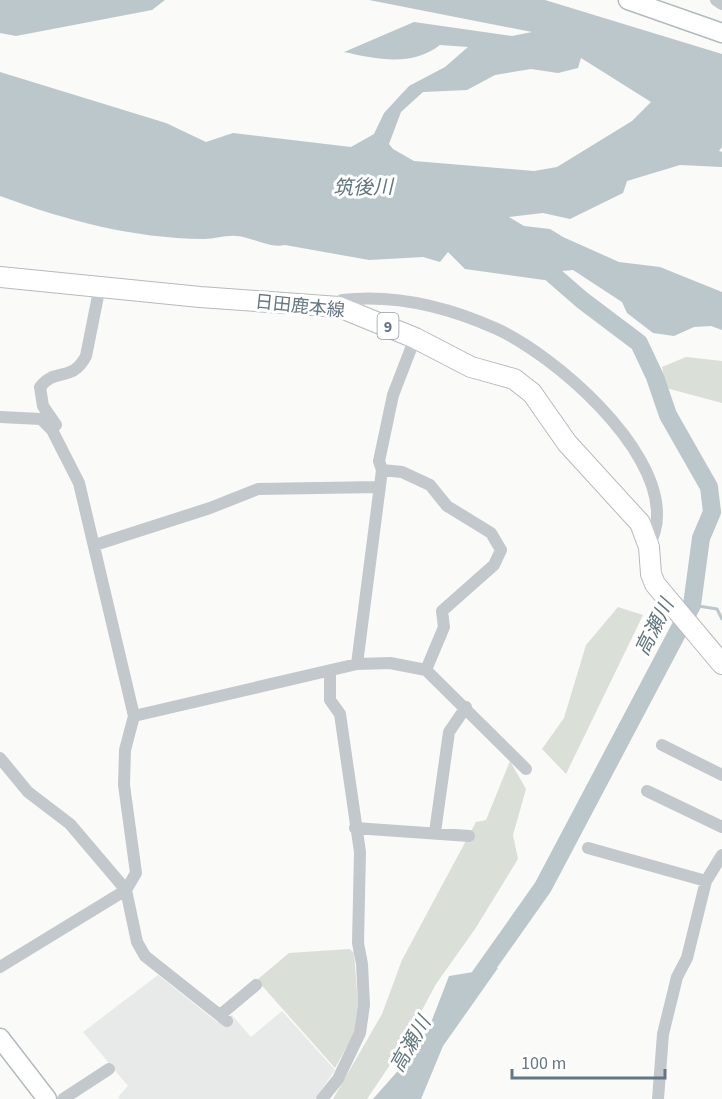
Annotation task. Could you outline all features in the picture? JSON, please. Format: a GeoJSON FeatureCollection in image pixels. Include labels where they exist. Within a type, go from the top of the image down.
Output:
{"type":"FeatureCollection","features":[{"type":"Feature","properties":{"kind":"main road","name":"日田鹿本線"},"geometry":{"type":"LineString","coordinates":[[0,277],[339,307],[415,338],[471,367],[514,378],[532,393],[567,443],[640,523],[649,547],[651,574],[655,584],[722,664]]}},
{"type":"Feature","properties":{"kind":"street"},"geometry":{"type":"LineString","coordinates":[[628,0],[722,33]]}},
{"type":"Feature","properties":{"kind":"street"},"geometry":{"type":"LineString","coordinates":[[716,0],[722,4]]}},
{"type":"Feature","properties":{"kind":"street"},"geometry":{"type":"LineString","coordinates":[[73,471],[57,426],[43,406],[40,387],[51,377],[77,371],[80,367],[86,356],[100,286]]}},
{"type":"Feature","properties":{"kind":"street"},"geometry":{"type":"LineString","coordinates":[[342,300],[388,297],[455,314],[496,329],[532,348],[555,366],[621,430],[639,457],[650,484],[657,514],[656,531],[649,547]]}},
{"type":"Feature","properties":{"kind":"street"},"geometry":{"type":"LineString","coordinates":[[357,664],[382,470],[380,461],[393,395],[415,338]]}},
{"type":"Feature","properties":{"kind":"street"},"geometry":{"type":"LineString","coordinates":[[0,417],[41,419],[52,430],[79,483],[134,716],[126,750],[124,785],[136,873],[126,890],[0,967]]}},
{"type":"Feature","properties":{"kind":"street"},"geometry":{"type":"LineString","coordinates":[[382,470],[402,472],[430,485],[447,506],[491,533],[501,549],[494,564],[442,611],[444,627],[426,670]]}},
{"type":"Feature","properties":{"kind":"street"},"geometry":{"type":"LineString","coordinates":[[95,545],[210,508],[258,489],[379,487]]}},
{"type":"Feature","properties":{"kind":"street"},"geometry":{"type":"LineString","coordinates":[[134,716],[357,664],[390,663],[426,670],[526,768]]}},
{"type":"Feature","properties":{"kind":"street"},"geometry":{"type":"LineString","coordinates":[[322,1099],[338,1079],[360,1033],[364,1005],[363,964],[358,943],[360,852],[340,714],[330,700],[330,671]]}},
{"type":"Feature","properties":{"kind":"street"},"geometry":{"type":"LineString","coordinates":[[435,832],[449,732],[466,707]]}},
{"type":"Feature","properties":{"kind":"street"},"geometry":{"type":"LineString","coordinates":[[662,745],[722,775]]}},
{"type":"Feature","properties":{"kind":"street"},"geometry":{"type":"LineString","coordinates":[[0,758],[5,773],[70,824],[126,890],[137,942],[145,956],[223,1018],[255,986]]}},
{"type":"Feature","properties":{"kind":"street"},"geometry":{"type":"LineString","coordinates":[[646,791],[722,827]]}},
{"type":"Feature","properties":{"kind":"street"},"geometry":{"type":"LineString","coordinates":[[355,828],[469,836]]}},
{"type":"Feature","properties":{"kind":"street"},"geometry":{"type":"LineString","coordinates":[[588,848],[706,881]]}},
{"type":"Feature","properties":{"kind":"street"},"geometry":{"type":"LineString","coordinates":[[658,1099],[663,1034],[677,977],[687,958],[706,881],[722,855]]}},
{"type":"Feature","properties":{"kind":"street"},"geometry":{"type":"LineString","coordinates":[[0,1038],[47,1099]]}},
{"type":"Feature","properties":{"kind":"street"},"geometry":{"type":"LineString","coordinates":[[63,1099],[109,1069]]}},
{"type":"Feature","properties":{"kind":"shaded area"},"geometry":{"type":"Polygon","coordinates":[[[686,357],[722,361],[722,403],[666,388],[662,367],[686,357]]]}},
{"type":"Feature","properties":{"kind":"shaded area"},"geometry":{"type":"Polygon","coordinates":[[[618,607],[643,615],[566,774],[542,749],[564,718],[586,645],[618,607]]]}},
{"type":"Feature","properties":{"kind":"shaded area"},"geometry":{"type":"Polygon","coordinates":[[[510,761],[526,789],[513,835],[518,859],[475,929],[436,984],[404,1044],[367,1099],[333,1099],[382,1014],[402,960],[476,822],[486,820],[510,761]]]}},
{"type":"Feature","properties":{"kind":"shaded area"},"geometry":{"type":"Polygon","coordinates":[[[350,949],[354,953],[358,1004],[355,1032],[335,1068],[257,980],[289,953],[350,949]]]}},
{"type":"Feature","properties":{"kind":"shaded area"},"geometry":{"type":"Polygon","coordinates":[[[158,975],[217,1022],[232,1015],[251,1037],[282,1011],[335,1070],[315,1099],[120,1099],[118,1097],[128,1086],[83,1032],[158,975]]]}},
{"type":"Feature","properties":{"kind":"water"},"geometry":{"type":"Polygon","coordinates":[[[0,0],[165,0],[152,10],[16,36],[0,33],[0,0]]]}},
{"type":"Feature","properties":{"kind":"water","name":"筑後川"},"geometry":{"type":"Polygon","coordinates":[[[369,0],[545,0],[722,54],[722,147],[719,151],[722,152],[722,167],[680,165],[627,181],[623,193],[570,219],[543,213],[509,217],[524,226],[550,229],[619,262],[660,267],[722,292],[722,330],[711,326],[694,327],[674,336],[653,333],[627,313],[622,302],[573,270],[562,271],[544,280],[465,269],[448,252],[440,262],[423,257],[369,260],[285,245],[267,244],[236,236],[204,239],[125,232],[50,213],[0,196],[0,72],[166,123],[206,142],[233,133],[351,147],[374,134],[384,113],[409,86],[445,67],[468,47],[440,45],[429,52],[406,59],[381,59],[344,52],[414,22],[512,36],[532,32],[369,0]],[[581,58],[578,68],[558,73],[531,69],[495,75],[467,90],[423,92],[401,112],[389,144],[393,149],[414,161],[534,171],[557,167],[632,121],[651,102],[581,58]]]}},
{"type":"Feature","properties":{"kind":"water"},"geometry":{"type":"Polygon","coordinates":[[[498,968],[443,1046],[421,1099],[373,1099],[411,1056],[432,1020],[449,976],[498,968]]]}},
{"type":"Feature","properties":{"kind":"waterway","name":"高瀬川"},"geometry":{"type":"LineString","coordinates":[[471,989],[543,887],[692,605],[701,538],[712,512],[709,487],[668,415],[655,377],[639,343],[582,300],[536,260]]}},
{"type":"Feature","properties":{"kind":"waterway"},"geometry":{"type":"LineString","coordinates":[[692,605],[717,609],[722,619]]}}]}
